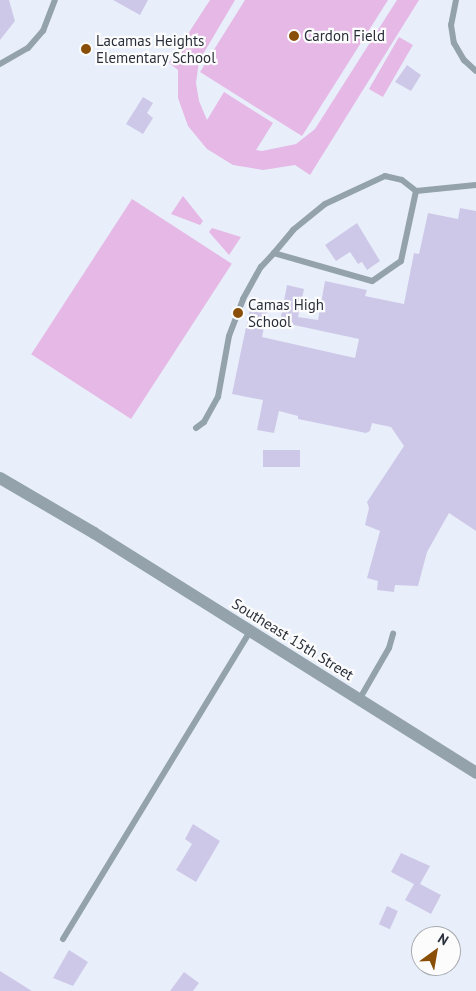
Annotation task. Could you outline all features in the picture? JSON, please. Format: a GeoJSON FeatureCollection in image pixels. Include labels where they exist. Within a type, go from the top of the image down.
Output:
{"type":"FeatureCollection","features":[{"type":"Feature","properties":{"kind":"street","name":"Southeast 15th Street"},"geometry":{"type":"LineString","coordinates":[[0,478],[94,533],[476,773]]}},
{"type":"Feature","properties":{"kind":"lane"},"geometry":{"type":"LineString","coordinates":[[0,64],[28,48],[43,31],[55,0]]}},
{"type":"Feature","properties":{"kind":"lane"},"geometry":{"type":"LineString","coordinates":[[456,0],[451,26],[454,43],[464,60],[476,71]]}},
{"type":"Feature","properties":{"kind":"lane"},"geometry":{"type":"LineString","coordinates":[[196,428],[204,422],[218,397],[230,336],[243,299],[261,267],[307,217],[346,192],[368,182],[395,176],[416,191],[476,185]]}},
{"type":"Feature","properties":{"kind":"lane"},"geometry":{"type":"LineString","coordinates":[[274,253],[372,281],[401,261],[416,191]]}},
{"type":"Feature","properties":{"kind":"lane"},"geometry":{"type":"LineString","coordinates":[[63,939],[250,631]]}},
{"type":"Feature","properties":{"kind":"lane"},"geometry":{"type":"LineString","coordinates":[[359,700],[389,648],[393,634]]}},
{"type":"Feature","properties":{"kind":"shaded area"},"geometry":{"type":"Polygon","coordinates":[[[210,0],[235,0],[199,61],[196,83],[199,101],[207,120],[224,92],[273,123],[256,150],[262,151],[296,144],[315,129],[397,0],[419,0],[310,175],[295,165],[263,170],[233,165],[207,149],[188,126],[178,98],[178,70],[169,63],[210,0]]]}},
{"type":"Feature","properties":{"kind":"shaded area","name":"Cardon Field"},"geometry":{"type":"Polygon","coordinates":[[[245,0],[388,0],[302,136],[200,72],[245,0]]]}},
{"type":"Feature","properties":{"kind":"shaded area"},"geometry":{"type":"Polygon","coordinates":[[[399,37],[413,45],[383,97],[369,89],[399,37]]]}},
{"type":"Feature","properties":{"kind":"shaded area"},"geometry":{"type":"Polygon","coordinates":[[[183,196],[203,221],[200,225],[171,214],[183,196]]]}},
{"type":"Feature","properties":{"kind":"shaded area"},"geometry":{"type":"Polygon","coordinates":[[[132,199],[232,264],[131,419],[31,354],[132,199]]]}},
{"type":"Feature","properties":{"kind":"shaded area"},"geometry":{"type":"Polygon","coordinates":[[[212,228],[241,237],[229,255],[209,232],[212,228]]]}},
{"type":"Feature","properties":{"kind":"building"},"geometry":{"type":"Polygon","coordinates":[[[0,0],[9,0],[15,21],[0,40],[0,0]]]}},
{"type":"Feature","properties":{"kind":"building"},"geometry":{"type":"Polygon","coordinates":[[[113,0],[148,0],[140,15],[113,0]]]}},
{"type":"Feature","properties":{"kind":"building"},"geometry":{"type":"Polygon","coordinates":[[[407,65],[421,75],[411,91],[395,82],[407,65]]]}},
{"type":"Feature","properties":{"kind":"building"},"geometry":{"type":"Polygon","coordinates":[[[143,97],[153,103],[147,113],[153,118],[143,134],[126,124],[143,97]]]}},
{"type":"Feature","properties":{"kind":"building","name":"Camas High School"},"geometry":{"type":"Polygon","coordinates":[[[460,208],[476,211],[476,531],[449,513],[427,552],[418,586],[395,585],[394,592],[377,590],[378,581],[367,578],[380,531],[365,525],[369,508],[367,502],[404,446],[391,427],[372,423],[370,431],[366,433],[298,419],[298,416],[279,411],[274,433],[257,430],[263,400],[232,394],[250,309],[267,312],[262,337],[355,358],[359,339],[280,322],[287,285],[304,289],[298,317],[318,320],[325,281],[367,290],[365,296],[404,304],[414,253],[419,254],[428,213],[458,219],[460,208]]]}},
{"type":"Feature","properties":{"kind":"building"},"geometry":{"type":"Polygon","coordinates":[[[357,223],[380,261],[367,270],[362,262],[358,264],[350,252],[336,261],[325,245],[357,223]]]}},
{"type":"Feature","properties":{"kind":"building"},"geometry":{"type":"Polygon","coordinates":[[[263,450],[300,450],[300,467],[263,467],[263,450]]]}},
{"type":"Feature","properties":{"kind":"building"},"geometry":{"type":"Polygon","coordinates":[[[193,824],[220,841],[196,882],[176,870],[192,844],[185,839],[193,824]]]}},
{"type":"Feature","properties":{"kind":"building"},"geometry":{"type":"Polygon","coordinates":[[[401,853],[430,866],[420,884],[441,895],[431,914],[405,900],[414,884],[391,872],[401,853]]]}},
{"type":"Feature","properties":{"kind":"building"},"geometry":{"type":"Polygon","coordinates":[[[387,906],[398,911],[390,929],[379,924],[387,906]]]}},
{"type":"Feature","properties":{"kind":"building"},"geometry":{"type":"Polygon","coordinates":[[[69,950],[88,962],[73,986],[53,978],[69,950]]]}},
{"type":"Feature","properties":{"kind":"building"},"geometry":{"type":"Polygon","coordinates":[[[0,971],[32,991],[0,991],[0,971]]]}},
{"type":"Feature","properties":{"kind":"building"},"geometry":{"type":"Polygon","coordinates":[[[184,972],[199,983],[193,991],[170,991],[184,972]]]}},
{"type":"Feature","properties":{"kind":"place","name":"Cardon Field"},"geometry":{"type":"Point","coordinates":[294,36]}},
{"type":"Feature","properties":{"kind":"place","name":"Lacamas Heights Elementary School"},"geometry":{"type":"Point","coordinates":[86,49]}},
{"type":"Feature","properties":{"kind":"place","name":"Camas High School"},"geometry":{"type":"Point","coordinates":[238,313]}}]}
